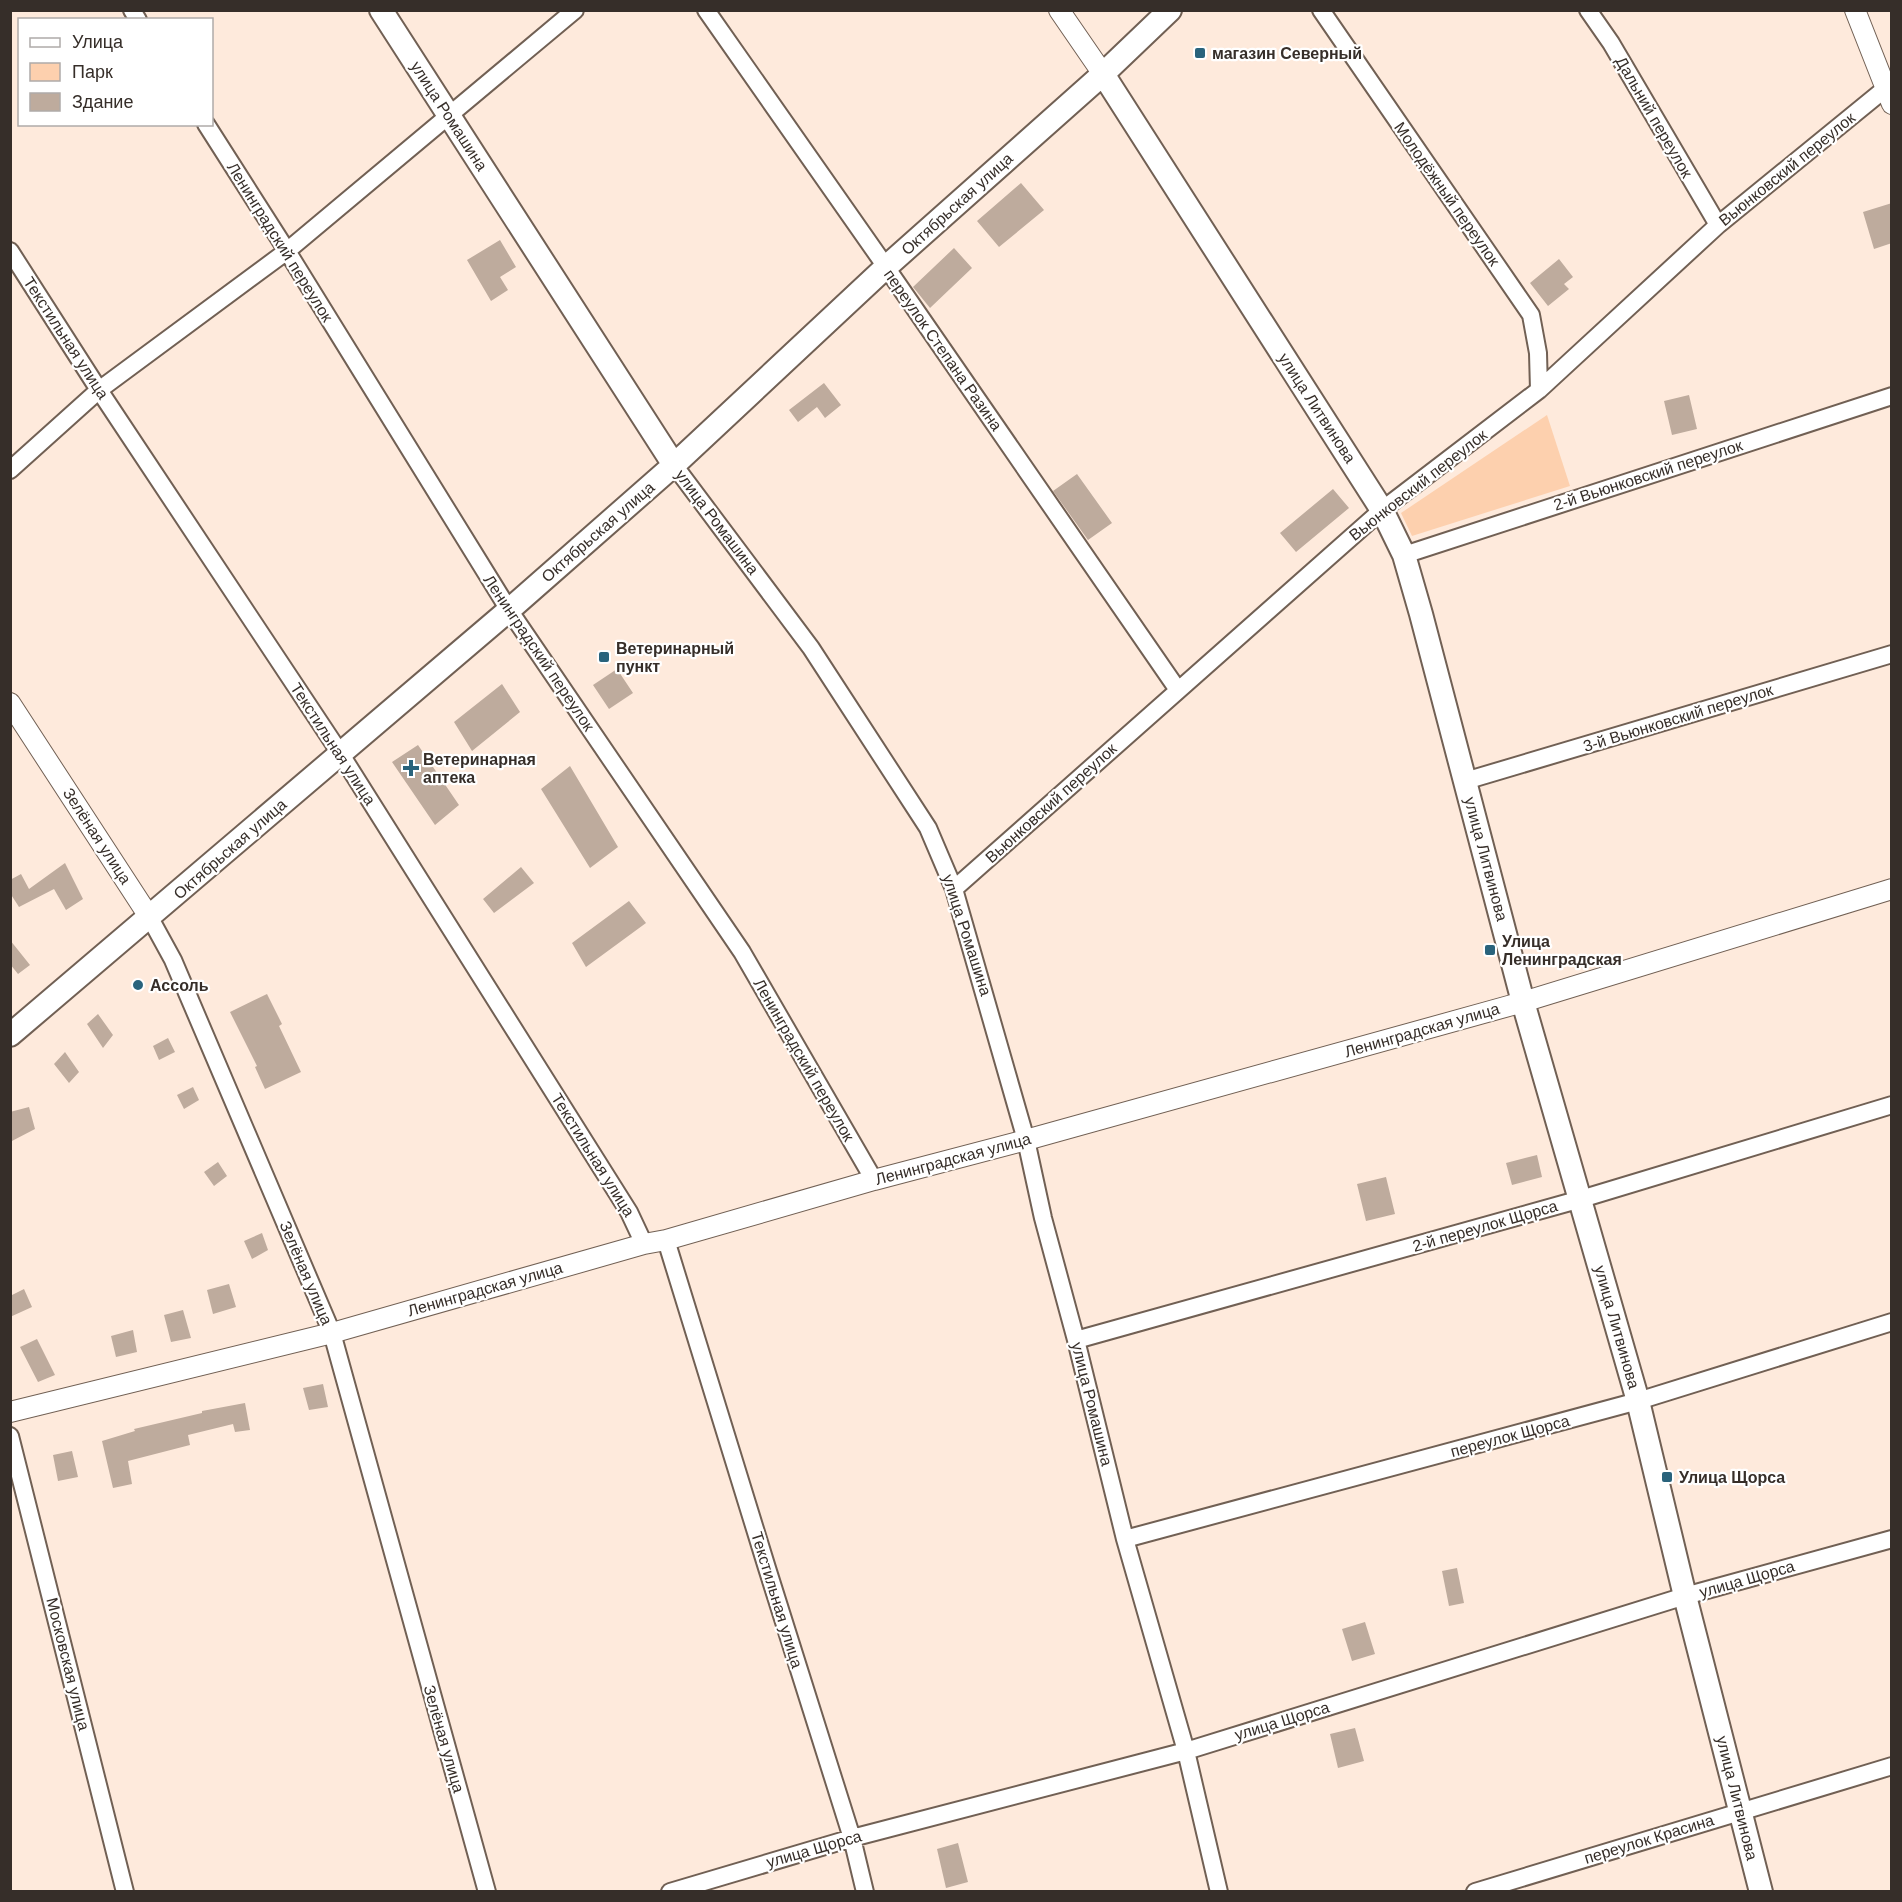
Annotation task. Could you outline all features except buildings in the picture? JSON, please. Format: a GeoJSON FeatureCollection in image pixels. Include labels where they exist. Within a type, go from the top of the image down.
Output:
{"type":"FeatureCollection","features":[{"type":"Feature","properties":{"kind":"main road","name":"улица Ромашина"},"geometry":{"type":"LineString","coordinates":[[381,10],[674,465]]}},
{"type":"Feature","properties":{"kind":"main road","name":"Октябрьская улица"},"geometry":{"type":"LineString","coordinates":[[10,1035],[509,610],[674,465],[886,267],[1103,74],[1170,10]]}},
{"type":"Feature","properties":{"kind":"main road","name":"улица Литвинова"},"geometry":{"type":"LineString","coordinates":[[1103,74],[1382,510],[1404,555],[1523,1002],[1638,1401],[1761,1892]]}},
{"type":"Feature","properties":{"kind":"street"},"geometry":{"type":"LineString","coordinates":[[10,470],[99,390],[287,251],[574,10]]}},
{"type":"Feature","properties":{"kind":"street","name":"переулок Степана Разина"},"geometry":{"type":"LineString","coordinates":[[706,10],[1178,690]]}},
{"type":"Feature","properties":{"kind":"street","name":"улица Литвинова"},"geometry":{"type":"LineString","coordinates":[[1059,10],[1103,74]]}},
{"type":"Feature","properties":{"kind":"street","name":"Молодёжный переулок"},"geometry":{"type":"LineString","coordinates":[[1321,10],[1531,315],[1538,353],[1539,390]]}},
{"type":"Feature","properties":{"kind":"street","name":"Дальний переулок"},"geometry":{"type":"LineString","coordinates":[[1588,10],[1611,43],[1718,225]]}},
{"type":"Feature","properties":{"kind":"street"},"geometry":{"type":"LineString","coordinates":[[1855,10],[1889,96]]}},
{"type":"Feature","properties":{"kind":"street","name":"Вьюнковский переулок"},"geometry":{"type":"LineString","coordinates":[[954,889],[1382,510],[1539,390],[1718,225],[1889,96]]}},
{"type":"Feature","properties":{"kind":"street","name":"Ленинградский переулок"},"geometry":{"type":"LineString","coordinates":[[207,126],[509,610],[742,952],[874,1180]]}},
{"type":"Feature","properties":{"kind":"street","name":"Текстильная улица"},"geometry":{"type":"LineString","coordinates":[[10,251],[99,390],[340,753],[629,1212],[644,1244]]}},
{"type":"Feature","properties":{"kind":"street","name":"2-й Вьюнковский переулок"},"geometry":{"type":"LineString","coordinates":[[1404,555],[1892,396]]}},
{"type":"Feature","properties":{"kind":"street","name":"улица Ромашина"},"geometry":{"type":"LineString","coordinates":[[674,465],[811,648],[928,828],[954,889],[1026,1140],[1043,1218],[1125,1539],[1186,1751],[1219,1892]]}},
{"type":"Feature","properties":{"kind":"street","name":"3-й Вьюнковский переулок"},"geometry":{"type":"LineString","coordinates":[[1466,781],[1892,654]]}},
{"type":"Feature","properties":{"kind":"street","name":"Зелёная улица"},"geometry":{"type":"LineString","coordinates":[[10,703],[150,918],[173,960],[332,1332],[487,1892]]}},
{"type":"Feature","properties":{"kind":"street","name":"Ленинградская улица"},"geometry":{"type":"LineString","coordinates":[[10,1412],[332,1332],[1523,1002],[1892,889]]}},
{"type":"Feature","properties":{"kind":"street","name":"2-й переулок Щорса"},"geometry":{"type":"LineString","coordinates":[[1076,1340],[1581,1199],[1892,1105]]}},
{"type":"Feature","properties":{"kind":"street","name":"Текстильная улица"},"geometry":{"type":"LineString","coordinates":[[666,1240],[852,1838],[865,1892]]}},
{"type":"Feature","properties":{"kind":"street","name":"переулок Щорса"},"geometry":{"type":"LineString","coordinates":[[1125,1539],[1638,1401],[1892,1322]]}},
{"type":"Feature","properties":{"kind":"street","name":"Московская улица"},"geometry":{"type":"LineString","coordinates":[[10,1436],[125,1892]]}},
{"type":"Feature","properties":{"kind":"street","name":"улица Щорса"},"geometry":{"type":"LineString","coordinates":[[670,1892],[852,1838],[1186,1751],[1685,1596],[1892,1539]]}},
{"type":"Feature","properties":{"kind":"street","name":"переулок Красина"},"geometry":{"type":"LineString","coordinates":[[1475,1892],[1892,1766]]}},
{"type":"Feature","properties":{"kind":"green space"},"geometry":{"type":"Polygon","coordinates":[[[1547,415],[1570,486],[1412,536],[1401,513],[1547,415]]]}},
{"type":"Feature","properties":{"kind":"place","name":"магазин Северный"},"geometry":{"type":"Point","coordinates":[1200,53]}},
{"type":"Feature","properties":{"kind":"place","name":"Ветеринарный пункт"},"geometry":{"type":"Point","coordinates":[604,657]}},
{"type":"Feature","properties":{"kind":"place","name":"Ветеринарная аптека"},"geometry":{"type":"Point","coordinates":[411,768]}},
{"type":"Feature","properties":{"kind":"place","name":"Улица Ленинградская"},"geometry":{"type":"Point","coordinates":[1490,950]}},
{"type":"Feature","properties":{"kind":"place","name":"Ассоль"},"geometry":{"type":"Point","coordinates":[138,985]}},
{"type":"Feature","properties":{"kind":"place","name":"Улица Щорса"},"geometry":{"type":"Point","coordinates":[1667,1477]}}]}
